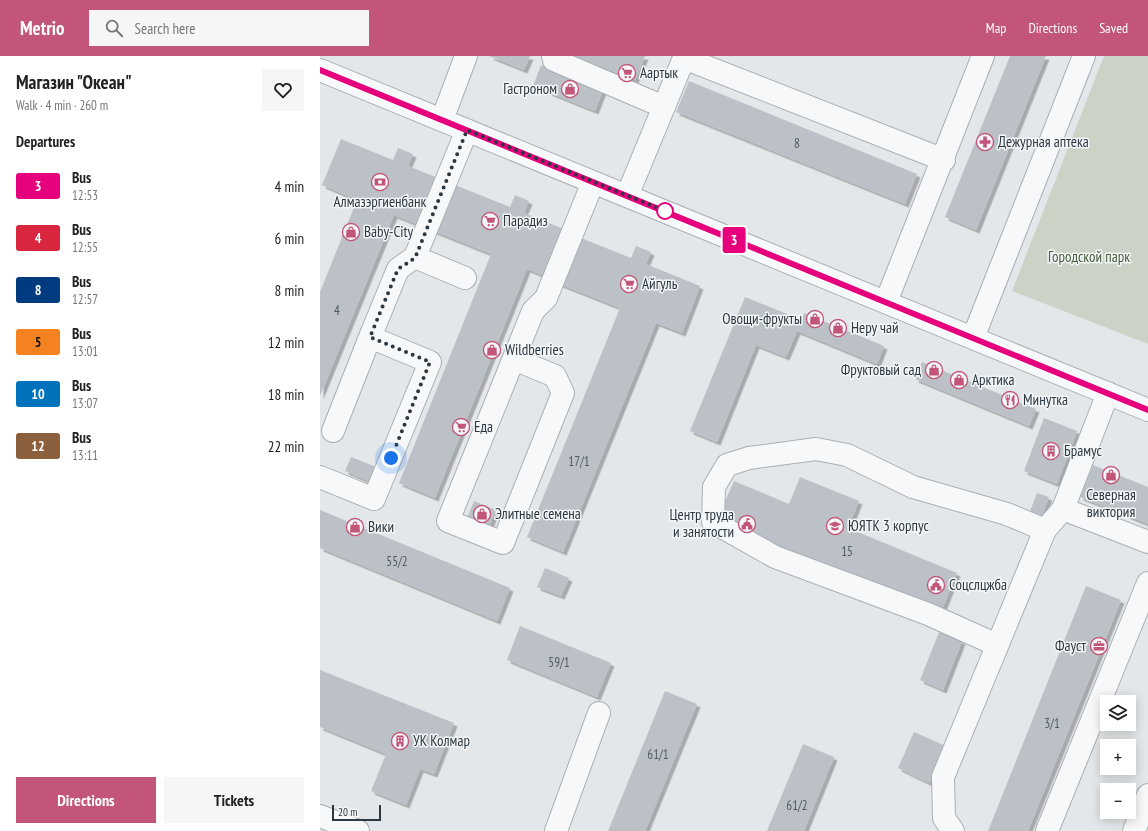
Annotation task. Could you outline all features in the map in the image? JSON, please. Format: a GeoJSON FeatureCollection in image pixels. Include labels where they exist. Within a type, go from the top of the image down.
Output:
{"type":"FeatureCollection","features":[{"type":"Feature","properties":{"kind":"street"},"geometry":{"type":"LineString","coordinates":[[442,120],[466,56]]}},
{"type":"Feature","properties":{"kind":"street"},"geometry":{"type":"LineString","coordinates":[[553,56],[554,60],[664,107]]}},
{"type":"Feature","properties":{"kind":"street"},"geometry":{"type":"LineString","coordinates":[[886,302],[944,160],[983,56]]}},
{"type":"Feature","properties":{"kind":"street"},"geometry":{"type":"LineString","coordinates":[[973,338],[1084,56]]}},
{"type":"Feature","properties":{"kind":"street"},"geometry":{"type":"LineString","coordinates":[[627,196],[684,57],[944,160]]}},
{"type":"Feature","properties":{"kind":"street"},"geometry":{"type":"LineString","coordinates":[[320,70],[1148,410]]}},
{"type":"Feature","properties":{"kind":"street"},"geometry":{"type":"LineString","coordinates":[[333,431],[398,269],[415,258],[467,130]]}},
{"type":"Feature","properties":{"kind":"street"},"geometry":{"type":"LineString","coordinates":[[514,359],[555,376],[563,393],[503,543],[448,521],[533,311],[546,298],[594,182]]}},
{"type":"Feature","properties":{"kind":"street"},"geometry":{"type":"LineString","coordinates":[[415,258],[465,278]]}},
{"type":"Feature","properties":{"kind":"street"},"geometry":{"type":"LineString","coordinates":[[320,477],[374,499],[430,362],[370,337]]}},
{"type":"Feature","properties":{"kind":"street"},"geometry":{"type":"LineString","coordinates":[[953,831],[944,818],[943,777],[1045,530],[1063,510],[1108,393]]}},
{"type":"Feature","properties":{"kind":"street"},"geometry":{"type":"LineString","coordinates":[[997,645],[928,614],[775,557],[731,533],[713,522],[714,487],[727,465],[749,458],[816,450],[847,455],[913,487],[1007,514],[1045,530]]}},
{"type":"Feature","properties":{"kind":"street"},"geometry":{"type":"LineString","coordinates":[[1063,510],[1148,542]]}},
{"type":"Feature","properties":{"kind":"street"},"geometry":{"type":"LineString","coordinates":[[1047,831],[1148,583]]}},
{"type":"Feature","properties":{"kind":"street"},"geometry":{"type":"LineString","coordinates":[[556,831],[599,713]]}},
{"type":"Feature","properties":{"kind":"street"},"geometry":{"type":"LineString","coordinates":[[1134,831],[1148,795]]}},
{"type":"Feature","properties":{"kind":"street"},"geometry":{"type":"LineString","coordinates":[[320,816],[351,830]]}},
{"type":"Feature","properties":{"kind":"green space","name":"Городской парк"},"geometry":{"type":"Polygon","coordinates":[[[1104,56],[1148,56],[1148,344],[1012,291],[1104,56]]]}},
{"type":"Feature","properties":{"kind":"building"},"geometry":{"type":"Polygon","coordinates":[[[489,56],[530,56],[524,70],[489,56]]]}},
{"type":"Feature","properties":{"kind":"building","name":"Аартык"},"geometry":{"type":"Polygon","coordinates":[[[562,56],[645,56],[635,80],[579,58],[576,65],[562,56]]]}},
{"type":"Feature","properties":{"kind":"building"},"geometry":{"type":"Polygon","coordinates":[[[1010,56],[1046,56],[976,230],[945,217],[1010,56]]]}},
{"type":"Feature","properties":{"kind":"building","name":"Гастроном"},"geometry":{"type":"Polygon","coordinates":[[[541,65],[603,90],[595,111],[533,86],[541,65]]]}},
{"type":"Feature","properties":{"kind":"building"},"geometry":{"type":"Polygon","coordinates":[[[689,81],[917,174],[905,204],[676,112],[689,81]]]}},
{"type":"Feature","properties":{"kind":"building"},"geometry":{"type":"Polygon","coordinates":[[[341,139],[393,160],[398,148],[413,154],[408,166],[438,178],[419,225],[394,215],[320,396],[320,292],[357,200],[322,185],[341,139]]]}},
{"type":"Feature","properties":{"kind":"building"},"geometry":{"type":"Polygon","coordinates":[[[450,183],[510,207],[515,195],[529,201],[524,213],[566,230],[547,277],[527,269],[435,498],[399,483],[491,254],[431,230],[450,183]]]}},
{"type":"Feature","properties":{"kind":"building"},"geometry":{"type":"Polygon","coordinates":[[[576,236],[631,258],[636,246],[651,252],[646,264],[700,286],[682,333],[656,323],[563,552],[527,537],[620,308],[557,283],[576,236]]]}},
{"type":"Feature","properties":{"kind":"building"},"geometry":{"type":"Polygon","coordinates":[[[745,297],[802,320],[804,313],[884,346],[877,364],[797,331],[786,357],[756,345],[717,442],[690,431],[745,297]]]}},
{"type":"Feature","properties":{"kind":"building"},"geometry":{"type":"Polygon","coordinates":[[[922,362],[1036,409],[1029,426],[915,379],[922,362]]]}},
{"type":"Feature","properties":{"kind":"building","name":"Брамус"},"geometry":{"type":"Polygon","coordinates":[[[1044,418],[1077,431],[1057,484],[1024,471],[1044,418]]]}},
{"type":"Feature","properties":{"kind":"building"},"geometry":{"type":"Polygon","coordinates":[[[351,457],[379,468],[373,483],[345,471],[351,457]]]}},
{"type":"Feature","properties":{"kind":"building"},"geometry":{"type":"Polygon","coordinates":[[[1093,465],[1148,487],[1148,524],[1080,497],[1093,465]]]}},
{"type":"Feature","properties":{"kind":"building"},"geometry":{"type":"Polygon","coordinates":[[[800,477],[859,501],[848,528],[957,573],[941,612],[717,520],[734,481],[789,504],[800,477]]]}},
{"type":"Feature","properties":{"kind":"building"},"geometry":{"type":"Polygon","coordinates":[[[1037,493],[1049,497],[1041,518],[1029,514],[1037,493]]]}},
{"type":"Feature","properties":{"kind":"building","name":"Элитные семена"},"geometry":{"type":"Polygon","coordinates":[[[474,501],[496,510],[489,527],[467,518],[474,501]]]}},
{"type":"Feature","properties":{"kind":"building"},"geometry":{"type":"Polygon","coordinates":[[[320,510],[510,588],[497,621],[320,548],[320,510]]]}},
{"type":"Feature","properties":{"kind":"building"},"geometry":{"type":"Polygon","coordinates":[[[545,568],[569,578],[561,596],[537,587],[545,568]]]}},
{"type":"Feature","properties":{"kind":"building"},"geometry":{"type":"Polygon","coordinates":[[[1086,586],[1121,600],[1028,831],[988,831],[1086,586]]]}},
{"type":"Feature","properties":{"kind":"building"},"geometry":{"type":"Polygon","coordinates":[[[520,626],[611,663],[597,697],[507,660],[520,626]]]}},
{"type":"Feature","properties":{"kind":"building"},"geometry":{"type":"Polygon","coordinates":[[[939,632],[962,641],[943,690],[920,680],[939,632]]]}},
{"type":"Feature","properties":{"kind":"building","name":"УК Колмар"},"geometry":{"type":"Polygon","coordinates":[[[320,670],[454,723],[434,774],[420,769],[406,805],[371,791],[386,754],[320,727],[320,670]]]}},
{"type":"Feature","properties":{"kind":"building"},"geometry":{"type":"Polygon","coordinates":[[[665,691],[697,704],[645,831],[608,831],[665,691]]]}},
{"type":"Feature","properties":{"kind":"building"},"geometry":{"type":"Polygon","coordinates":[[[914,732],[946,746],[929,783],[898,768],[914,732]]]}},
{"type":"Feature","properties":{"kind":"building"},"geometry":{"type":"Polygon","coordinates":[[[803,744],[834,757],[804,831],[767,831],[803,744]]]}},
{"type":"Feature","properties":{"kind":"bus line","name":"3"},"geometry":{"type":"LineString","coordinates":[[320,70],[1148,410]]}},
{"type":"Feature","properties":{"kind":"place","name":"Аартык"},"geometry":{"type":"Point","coordinates":[627,73]}},
{"type":"Feature","properties":{"kind":"place","name":"Гастроном"},"geometry":{"type":"Point","coordinates":[570,89]}},
{"type":"Feature","properties":{"kind":"place","name":"Дежурная аптека"},"geometry":{"type":"Point","coordinates":[985,142]}},
{"type":"Feature","properties":{"kind":"place","name":"Алмазэргиенбанк"},"geometry":{"type":"Point","coordinates":[380,182]}},
{"type":"Feature","properties":{"kind":"place","name":"Парадиз"},"geometry":{"type":"Point","coordinates":[490,221]}},
{"type":"Feature","properties":{"kind":"place","name":"Baby-City"},"geometry":{"type":"Point","coordinates":[351,232]}},
{"type":"Feature","properties":{"kind":"place","name":"Айгуль"},"geometry":{"type":"Point","coordinates":[629,284]}},
{"type":"Feature","properties":{"kind":"place","name":"Овощи-фрукты"},"geometry":{"type":"Point","coordinates":[815,319]}},
{"type":"Feature","properties":{"kind":"place","name":"Неру чай"},"geometry":{"type":"Point","coordinates":[838,328]}},
{"type":"Feature","properties":{"kind":"place","name":"Wildberries"},"geometry":{"type":"Point","coordinates":[492,350]}},
{"type":"Feature","properties":{"kind":"place","name":"Фруктовый сад"},"geometry":{"type":"Point","coordinates":[934,370]}},
{"type":"Feature","properties":{"kind":"place","name":"Арктика"},"geometry":{"type":"Point","coordinates":[959,380]}},
{"type":"Feature","properties":{"kind":"place","name":"Минутка"},"geometry":{"type":"Point","coordinates":[1010,400]}},
{"type":"Feature","properties":{"kind":"place","name":"Еда"},"geometry":{"type":"Point","coordinates":[461,427]}},
{"type":"Feature","properties":{"kind":"place","name":"Брамус"},"geometry":{"type":"Point","coordinates":[1051,451]}},
{"type":"Feature","properties":{"kind":"place","name":"Северная виктория"},"geometry":{"type":"Point","coordinates":[1111,475]}},
{"type":"Feature","properties":{"kind":"place","name":"Элитные семена"},"geometry":{"type":"Point","coordinates":[482,514]}},
{"type":"Feature","properties":{"kind":"place","name":"Центр труда и занятости"},"geometry":{"type":"Point","coordinates":[747,524]}},
{"type":"Feature","properties":{"kind":"place","name":"ЮЯТК 3 корпус"},"geometry":{"type":"Point","coordinates":[835,526]}},
{"type":"Feature","properties":{"kind":"place","name":"Вики"},"geometry":{"type":"Point","coordinates":[355,527]}},
{"type":"Feature","properties":{"kind":"place","name":"Соцслцжба"},"geometry":{"type":"Point","coordinates":[936,585]}},
{"type":"Feature","properties":{"kind":"place","name":"Фауст"},"geometry":{"type":"Point","coordinates":[1099,646]}},
{"type":"Feature","properties":{"kind":"place","name":"УК Колмар"},"geometry":{"type":"Point","coordinates":[400,741]}},
{"type":"Feature","properties":{"kind":"route"},"geometry":{"type":"LineString","coordinates":[[391,458],[430,362],[370,337],[398,269],[415,258],[467,130],[670,213],[665,211]]}}]}
